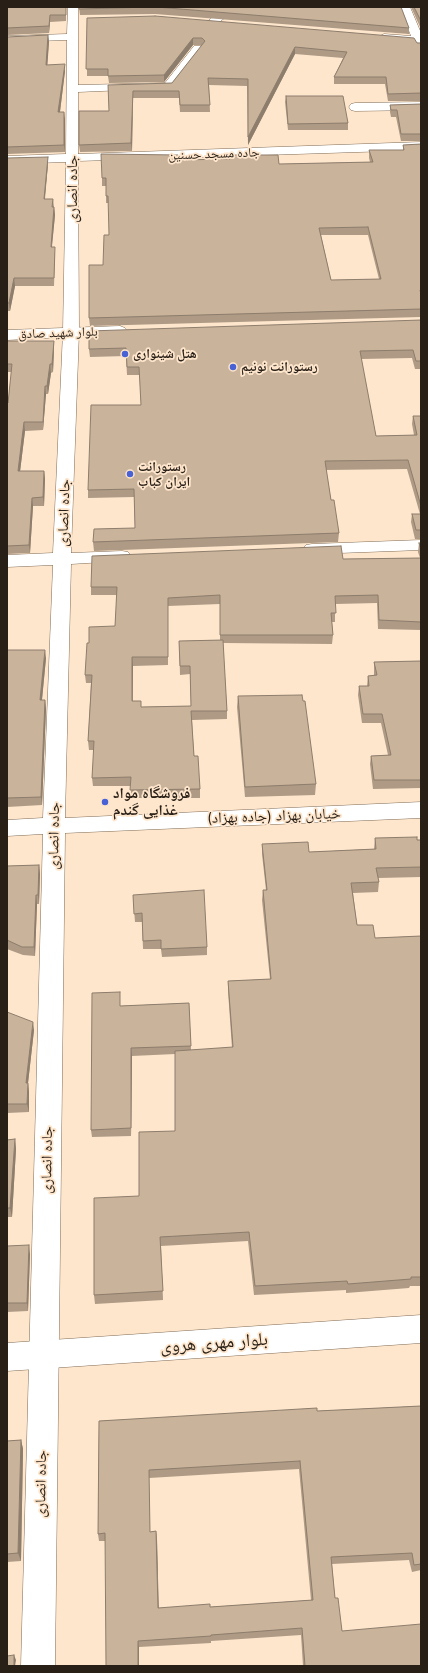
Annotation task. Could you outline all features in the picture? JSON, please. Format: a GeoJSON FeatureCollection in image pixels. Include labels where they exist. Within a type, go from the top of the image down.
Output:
{"type":"FeatureCollection","features":[{"type":"Feature","properties":{"kind":"main road","name":"جاده انصاری"},"geometry":{"type":"LineString","coordinates":[[38,1666],[54,825],[71,327],[73,7]]}},
{"type":"Feature","properties":{"kind":"main road"},"geometry":{"type":"LineString","coordinates":[[229,24],[209,22],[233,7]]}},
{"type":"Feature","properties":{"kind":"main road"},"geometry":{"type":"LineString","coordinates":[[405,7],[420,42]]}},
{"type":"Feature","properties":{"kind":"main road"},"geometry":{"type":"LineString","coordinates":[[371,36],[420,42]]}},
{"type":"Feature","properties":{"kind":"main road"},"geometry":{"type":"LineString","coordinates":[[7,38],[72,37]]}},
{"type":"Feature","properties":{"kind":"main road"},"geometry":{"type":"LineString","coordinates":[[73,89],[168,86],[198,48]]}},
{"type":"Feature","properties":{"kind":"main road"},"geometry":{"type":"LineString","coordinates":[[355,107],[421,106]]}},
{"type":"Feature","properties":{"kind":"main road","name":"جاده مسجد حسنین"},"geometry":{"type":"LineString","coordinates":[[7,160],[73,159],[421,146]]}},
{"type":"Feature","properties":{"kind":"main road","name":"بلوار شهید صادق"},"geometry":{"type":"LineString","coordinates":[[7,322],[71,327]]}},
{"type":"Feature","properties":{"kind":"main road","name":"بلوار شهید صادق"},"geometry":{"type":"LineString","coordinates":[[7,335],[71,327],[131,325]]}},
{"type":"Feature","properties":{"kind":"main road"},"geometry":{"type":"LineString","coordinates":[[294,550],[421,545]]}},
{"type":"Feature","properties":{"kind":"main road"},"geometry":{"type":"LineString","coordinates":[[7,561],[142,556]]}},
{"type":"Feature","properties":{"kind":"main road","name":"خیابان بهزاد (جاده بهزاد)"},"geometry":{"type":"LineString","coordinates":[[7,828],[421,810]]}},
{"type":"Feature","properties":{"kind":"main road","name":"بلوار مهری هروی"},"geometry":{"type":"LineString","coordinates":[[7,1357],[421,1329]]}},
{"type":"Feature","properties":{"kind":"building"},"geometry":{"type":"Polygon","coordinates":[[[7,7],[66,7],[66,15],[50,15],[49,26],[7,28],[7,7]]]}},
{"type":"Feature","properties":{"kind":"building"},"geometry":{"type":"Polygon","coordinates":[[[79,7],[151,7],[79,9],[79,7]]]}},
{"type":"Feature","properties":{"kind":"building"},"geometry":{"type":"Polygon","coordinates":[[[156,7],[401,7],[409,28],[156,7]]]}},
{"type":"Feature","properties":{"kind":"building"},"geometry":{"type":"Polygon","coordinates":[[[414,7],[421,7],[421,21],[414,7]]]}},
{"type":"Feature","properties":{"kind":"building"},"geometry":{"type":"Polygon","coordinates":[[[155,16],[414,38],[417,43],[421,43],[421,93],[388,94],[386,77],[334,77],[347,52],[295,47],[248,137],[248,79],[208,78],[210,105],[180,105],[179,91],[133,91],[131,143],[79,145],[79,111],[109,111],[108,85],[172,83],[205,41],[202,38],[193,38],[164,75],[108,76],[108,69],[86,69],[87,18],[155,16]]]}},
{"type":"Feature","properties":{"kind":"building"},"geometry":{"type":"Polygon","coordinates":[[[48,35],[46,65],[65,64],[58,112],[64,112],[64,145],[7,147],[7,37],[48,35]]]}},
{"type":"Feature","properties":{"kind":"building"},"geometry":{"type":"Polygon","coordinates":[[[286,96],[343,96],[348,123],[288,124],[286,96]]]}},
{"type":"Feature","properties":{"kind":"building"},"geometry":{"type":"Polygon","coordinates":[[[421,104],[421,134],[401,134],[397,110],[391,110],[390,105],[421,104]]]}},
{"type":"Feature","properties":{"kind":"building"},"geometry":{"type":"Polygon","coordinates":[[[421,144],[421,309],[89,318],[89,265],[103,265],[104,235],[109,235],[108,196],[106,196],[106,178],[102,178],[101,154],[178,155],[178,160],[230,159],[230,155],[278,155],[279,164],[373,162],[369,150],[404,150],[403,145],[421,144]],[[368,227],[319,228],[331,280],[381,279],[368,227]]]}},
{"type":"Feature","properties":{"kind":"building"},"geometry":{"type":"Polygon","coordinates":[[[48,157],[44,199],[53,199],[52,207],[54,207],[51,247],[55,247],[54,278],[14,278],[9,303],[7,303],[7,158],[48,157]]]}},
{"type":"Feature","properties":{"kind":"building"},"geometry":{"type":"Polygon","coordinates":[[[421,320],[421,361],[416,361],[413,350],[360,351],[376,436],[417,435],[413,416],[421,416],[421,506],[408,460],[325,461],[331,500],[334,500],[339,533],[93,542],[94,529],[135,528],[134,489],[88,490],[91,405],[141,405],[139,367],[127,367],[126,348],[89,349],[89,331],[421,320]]]}},
{"type":"Feature","properties":{"kind":"building"},"geometry":{"type":"Polygon","coordinates":[[[7,341],[54,341],[52,364],[50,364],[47,386],[45,386],[43,422],[24,422],[18,471],[44,471],[43,497],[32,498],[29,545],[7,546],[7,403],[12,364],[7,364],[7,341]]]}},
{"type":"Feature","properties":{"kind":"building"},"geometry":{"type":"Polygon","coordinates":[[[412,514],[421,514],[421,530],[416,530],[412,514]]]}},
{"type":"Feature","properties":{"kind":"building"},"geometry":{"type":"Polygon","coordinates":[[[341,546],[343,559],[421,558],[421,622],[379,620],[378,595],[335,596],[336,613],[331,613],[333,635],[220,635],[220,595],[168,598],[168,657],[132,657],[132,701],[141,701],[141,707],[191,706],[190,666],[180,666],[179,641],[223,640],[227,711],[191,711],[194,756],[198,756],[200,789],[130,790],[131,777],[92,778],[94,741],[88,741],[92,675],[85,675],[87,643],[89,643],[89,627],[115,626],[117,587],[91,587],[92,556],[341,546]]]}},
{"type":"Feature","properties":{"kind":"building"},"geometry":{"type":"Polygon","coordinates":[[[7,650],[45,650],[40,700],[45,700],[41,797],[7,798],[7,650]]]}},
{"type":"Feature","properties":{"kind":"building"},"geometry":{"type":"Polygon","coordinates":[[[421,661],[421,780],[374,780],[371,756],[391,755],[382,714],[363,714],[359,686],[369,686],[368,676],[377,675],[374,662],[421,661]]]}},
{"type":"Feature","properties":{"kind":"building"},"geometry":{"type":"Polygon","coordinates":[[[302,695],[303,701],[305,701],[316,784],[245,787],[238,696],[302,695]]]}},
{"type":"Feature","properties":{"kind":"building"},"geometry":{"type":"Polygon","coordinates":[[[417,837],[417,840],[421,840],[421,867],[376,868],[379,882],[351,883],[357,925],[373,925],[375,938],[421,936],[421,1277],[348,1284],[347,1281],[255,1286],[249,1232],[160,1237],[163,1291],[94,1295],[94,1198],[139,1196],[139,1132],[175,1131],[175,1051],[233,1047],[228,981],[271,979],[263,890],[267,890],[262,844],[308,842],[309,852],[376,849],[375,838],[417,837]]]}},
{"type":"Feature","properties":{"kind":"building"},"geometry":{"type":"Polygon","coordinates":[[[39,865],[34,947],[22,947],[7,940],[7,866],[39,865]]]}},
{"type":"Feature","properties":{"kind":"building"},"geometry":{"type":"Polygon","coordinates":[[[204,890],[207,947],[161,949],[161,940],[143,941],[142,913],[134,914],[133,895],[204,890]]]}},
{"type":"Feature","properties":{"kind":"building"},"geometry":{"type":"Polygon","coordinates":[[[120,992],[120,1006],[189,1003],[191,1046],[131,1048],[131,1128],[91,1130],[92,993],[120,992]]]}},
{"type":"Feature","properties":{"kind":"building"},"geometry":{"type":"Polygon","coordinates":[[[7,1012],[33,1022],[26,1083],[28,1083],[27,1104],[7,1104],[7,1012]]]}},
{"type":"Feature","properties":{"kind":"building"},"geometry":{"type":"Polygon","coordinates":[[[15,1139],[10,1208],[7,1208],[7,1140],[15,1139]]]}},
{"type":"Feature","properties":{"kind":"building"},"geometry":{"type":"Polygon","coordinates":[[[29,1245],[27,1303],[7,1303],[7,1246],[29,1245]]]}},
{"type":"Feature","properties":{"kind":"building"},"geometry":{"type":"Polygon","coordinates":[[[421,1406],[421,1564],[414,1565],[412,1553],[331,1557],[335,1598],[338,1598],[342,1631],[421,1624],[421,1666],[305,1666],[302,1628],[138,1641],[138,1666],[106,1666],[105,1533],[98,1534],[99,1421],[317,1408],[317,1411],[421,1406]],[[300,1461],[149,1470],[150,1532],[156,1531],[158,1608],[210,1604],[210,1607],[313,1600],[300,1461]]]}},
{"type":"Feature","properties":{"kind":"building"},"geometry":{"type":"Polygon","coordinates":[[[21,1440],[18,1553],[7,1554],[7,1441],[21,1440]]]}},
{"type":"Feature","properties":{"kind":"building"},"geometry":{"type":"Polygon","coordinates":[[[14,1655],[14,1666],[7,1666],[7,1656],[14,1655]]]}},
{"type":"Feature","properties":{"kind":"place","name":"هتل شینواری"},"geometry":{"type":"Point","coordinates":[125,354]}},
{"type":"Feature","properties":{"kind":"place","name":"رستورانت نونیم"},"geometry":{"type":"Point","coordinates":[233,367]}},
{"type":"Feature","properties":{"kind":"place","name":"رستورانت ایران کباب"},"geometry":{"type":"Point","coordinates":[130,474]}},
{"type":"Feature","properties":{"kind":"place","name":"فروشگاه مواد غذایی گندم"},"geometry":{"type":"Point","coordinates":[105,802]}}]}
